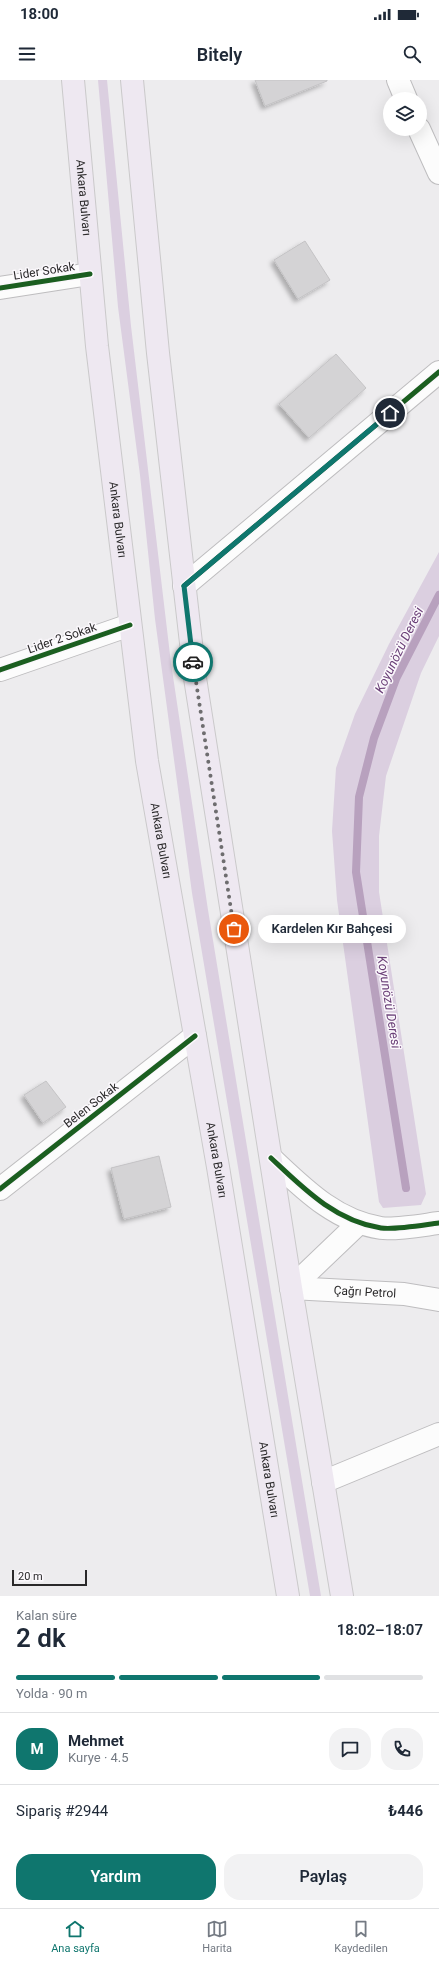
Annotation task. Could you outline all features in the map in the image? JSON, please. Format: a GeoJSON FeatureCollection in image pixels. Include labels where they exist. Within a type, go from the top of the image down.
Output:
{"type":"FeatureCollection","features":[{"type":"Feature","properties":{"kind":"main road","name":"Ankara Bulvarı"},"geometry":{"type":"LineString","coordinates":[[73,80],[97,346],[147,761],[195,1036],[288,1596]]}},
{"type":"Feature","properties":{"kind":"main road"},"geometry":{"type":"LineString","coordinates":[[136,82],[158,353],[195,678],[291,1288],[342,1596]]}},
{"type":"Feature","properties":{"kind":"street"},"geometry":{"type":"LineString","coordinates":[[398,80],[403,92]]}},
{"type":"Feature","properties":{"kind":"street"},"geometry":{"type":"LineString","coordinates":[[423,136],[439,173]]}},
{"type":"Feature","properties":{"kind":"street","name":"Lider Sokak"},"geometry":{"type":"LineString","coordinates":[[0,288],[90,274]]}},
{"type":"Feature","properties":{"kind":"street"},"geometry":{"type":"LineString","coordinates":[[184,586],[439,372]]}},
{"type":"Feature","properties":{"kind":"street","name":"Lider 2 Sokak"},"geometry":{"type":"LineString","coordinates":[[0,670],[130,625]]}},
{"type":"Feature","properties":{"kind":"street","name":"Belen Sokak"},"geometry":{"type":"LineString","coordinates":[[0,1189],[195,1036]]}},
{"type":"Feature","properties":{"kind":"street"},"geometry":{"type":"LineString","coordinates":[[271,1158],[308,1193],[332,1210],[359,1223],[382,1228],[439,1223]]}},
{"type":"Feature","properties":{"kind":"street"},"geometry":{"type":"LineString","coordinates":[[291,1288],[359,1223]]}},
{"type":"Feature","properties":{"kind":"street","name":"Çağrı Petrol"},"geometry":{"type":"LineString","coordinates":[[291,1288],[404,1294],[439,1300]]}},
{"type":"Feature","properties":{"kind":"street"},"geometry":{"type":"LineString","coordinates":[[324,1482],[439,1434]]}},
{"type":"Feature","properties":{"kind":"shaded area"},"geometry":{"type":"Polygon","coordinates":[[[98,80],[107,80],[131,326],[171,663],[208,910],[321,1596],[310,1596],[192,893],[155,619],[140,475],[118,307],[98,80]]]}},
{"type":"Feature","properties":{"kind":"shaded area"},"geometry":{"type":"Polygon","coordinates":[[[439,552],[439,636],[421,673],[386,776],[379,836],[379,892],[426,1194],[421,1205],[383,1208],[379,1202],[337,900],[332,831],[336,768],[355,714],[389,644],[439,552]]]}},
{"type":"Feature","properties":{"kind":"building"},"geometry":{"type":"Polygon","coordinates":[[[255,80],[327,80],[327,81],[265,106],[255,80]]]}},
{"type":"Feature","properties":{"kind":"building"},"geometry":{"type":"Polygon","coordinates":[[[305,241],[330,280],[298,299],[274,260],[305,241]]]}},
{"type":"Feature","properties":{"kind":"building"},"geometry":{"type":"Polygon","coordinates":[[[336,354],[366,388],[309,438],[279,404],[336,354]]]}},
{"type":"Feature","properties":{"kind":"building"},"geometry":{"type":"Polygon","coordinates":[[[46,1081],[66,1107],[43,1123],[24,1095],[46,1081]]]}},
{"type":"Feature","properties":{"kind":"building"},"geometry":{"type":"Polygon","coordinates":[[[159,1156],[171,1207],[124,1219],[111,1168],[159,1156]]]}},
{"type":"Feature","properties":{"kind":"waterway","name":"Koyunözü Deresi"},"geometry":{"type":"LineString","coordinates":[[406,1188],[356,872],[359,797],[374,738],[396,679],[439,595]]}},
{"type":"Feature","properties":{"kind":"cycle path"},"geometry":{"type":"LineString","coordinates":[[0,288],[90,274]]}},
{"type":"Feature","properties":{"kind":"cycle path"},"geometry":{"type":"LineString","coordinates":[[184,586],[439,372]]}},
{"type":"Feature","properties":{"kind":"cycle path"},"geometry":{"type":"LineString","coordinates":[[0,670],[130,625]]}},
{"type":"Feature","properties":{"kind":"cycle path"},"geometry":{"type":"LineString","coordinates":[[0,1189],[195,1036]]}},
{"type":"Feature","properties":{"kind":"cycle path"},"geometry":{"type":"LineString","coordinates":[[271,1158],[295,1181],[321,1202],[334,1211],[364,1224],[381,1228],[394,1228],[439,1223]]}},
{"type":"Feature","properties":{"kind":"way so far"},"geometry":{"type":"LineString","coordinates":[[193,662],[234,929]]}},
{"type":"Feature","properties":{"kind":"place","name":"Kardelen Kır Bahçesi"},"geometry":{"type":"Point","coordinates":[234,929]}},
{"type":"Feature","properties":{"kind":"route"},"geometry":{"type":"LineString","coordinates":[[193,662],[184,586],[390,413]]}}]}
